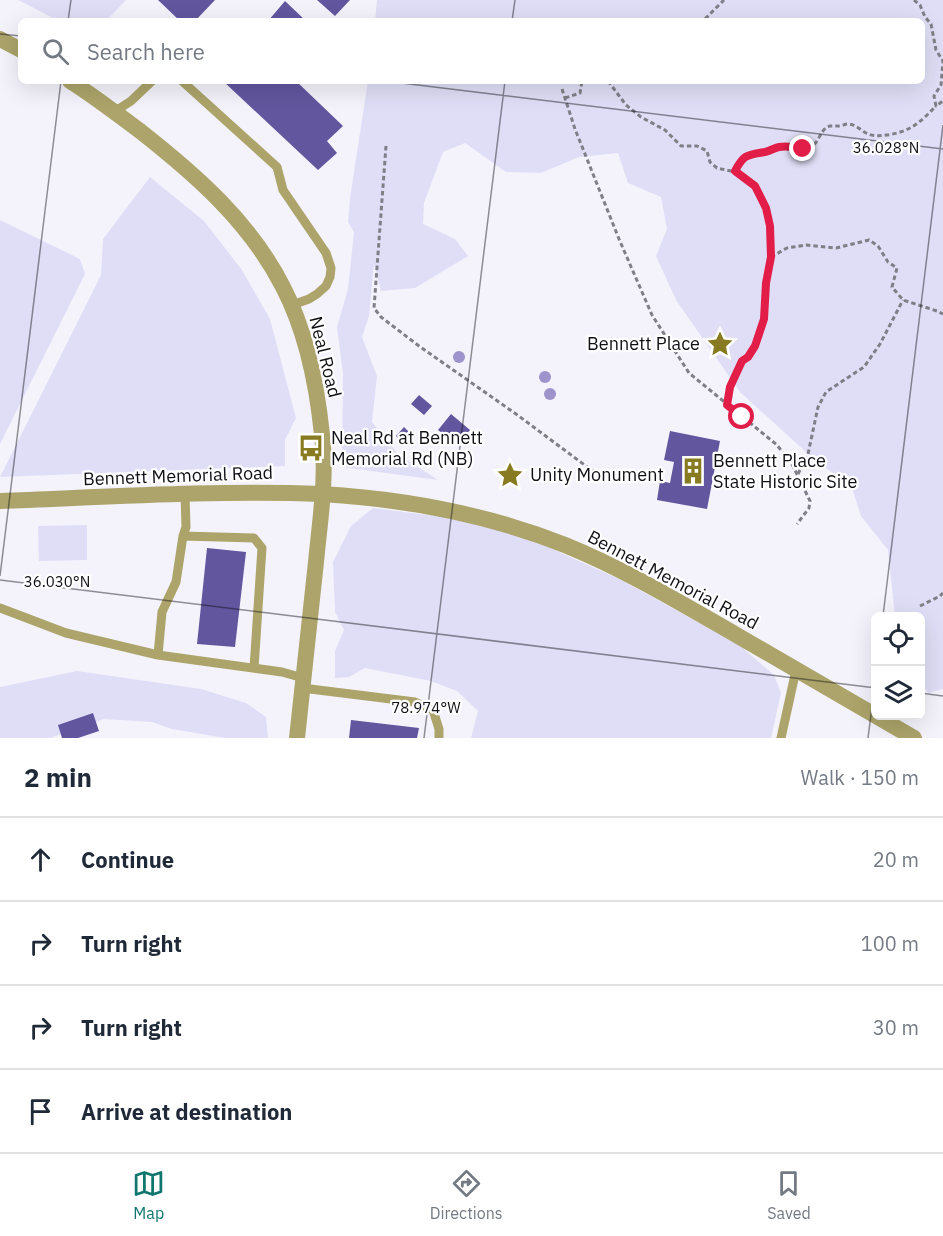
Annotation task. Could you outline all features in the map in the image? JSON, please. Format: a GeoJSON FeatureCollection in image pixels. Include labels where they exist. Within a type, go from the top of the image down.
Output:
{"type":"FeatureCollection","features":[{"type":"Feature","properties":{"kind":"street"},"geometry":{"type":"LineString","coordinates":[[0,39],[18,48]]}},
{"type":"Feature","properties":{"kind":"street","name":"Neal Road"},"geometry":{"type":"LineString","coordinates":[[74,84],[162,149],[228,208],[262,250],[284,287],[304,337],[315,380],[322,435],[322,494],[297,738]]}},
{"type":"Feature","properties":{"kind":"street","name":"Bennett Memorial Road"},"geometry":{"type":"LineString","coordinates":[[0,501],[269,492],[390,500],[461,513],[529,532],[566,546],[656,589],[914,738]]}},
{"type":"Feature","properties":{"kind":"lane"},"geometry":{"type":"LineString","coordinates":[[114,112],[131,101],[149,84]]}},
{"type":"Feature","properties":{"kind":"lane"},"geometry":{"type":"LineString","coordinates":[[185,84],[277,167],[283,190],[326,253],[331,268],[326,286],[309,299],[291,305]]}},
{"type":"Feature","properties":{"kind":"lane"},"geometry":{"type":"LineString","coordinates":[[158,655],[162,612],[176,582],[186,528],[185,494]]}},
{"type":"Feature","properties":{"kind":"lane"},"geometry":{"type":"LineString","coordinates":[[183,536],[254,538],[262,548],[254,668]]}},
{"type":"Feature","properties":{"kind":"lane"},"geometry":{"type":"LineString","coordinates":[[0,608],[66,633],[158,655],[282,672],[303,683],[415,702],[433,710],[439,729],[439,738]]}},
{"type":"Feature","properties":{"kind":"lane"},"geometry":{"type":"LineString","coordinates":[[782,738],[796,670]]}},
{"type":"Feature","properties":{"kind":"path"},"geometry":{"type":"LineString","coordinates":[[706,18],[724,0]]}},
{"type":"Feature","properties":{"kind":"path"},"geometry":{"type":"LineString","coordinates":[[914,0],[920,5],[931,24],[936,50],[943,61],[941,85],[934,96],[936,106]]}},
{"type":"Feature","properties":{"kind":"path"},"geometry":{"type":"LineString","coordinates":[[565,98],[580,93],[582,84]]}},
{"type":"Feature","properties":{"kind":"path"},"geometry":{"type":"LineString","coordinates":[[610,84],[626,105],[641,117],[665,130],[681,146],[697,146],[706,151],[710,162],[717,168],[735,171],[755,186],[766,208],[770,226],[771,257],[766,283],[764,319],[755,346],[748,357],[742,361],[730,387],[727,405]]}},
{"type":"Feature","properties":{"kind":"path"},"geometry":{"type":"LineString","coordinates":[[562,89],[575,129],[618,239],[652,315],[689,373],[777,445],[793,466],[810,501],[809,508],[797,524]]}},
{"type":"Feature","properties":{"kind":"path"},"geometry":{"type":"LineString","coordinates":[[735,171],[746,156],[754,153],[767,152],[777,147],[789,146],[803,149],[811,147],[828,126],[849,124],[867,134],[878,136],[908,129],[943,101]]}},
{"type":"Feature","properties":{"kind":"path"},"geometry":{"type":"LineString","coordinates":[[386,146],[374,308],[381,317],[419,346],[516,414],[590,470],[603,475]]}},
{"type":"Feature","properties":{"kind":"path"},"geometry":{"type":"LineString","coordinates":[[771,257],[787,248],[806,245],[836,248],[869,240],[878,246],[888,262],[897,268],[892,287],[903,300],[943,314]]}},
{"type":"Feature","properties":{"kind":"path"},"geometry":{"type":"LineString","coordinates":[[797,474],[808,454],[818,407],[826,392],[864,367],[880,344],[903,300]]}},
{"type":"Feature","properties":{"kind":"path"},"geometry":{"type":"LineString","coordinates":[[920,606],[943,593]]}},
{"type":"Feature","properties":{"kind":"shaded area"},"geometry":{"type":"Polygon","coordinates":[[[18,0],[126,0],[109,18],[53,18],[18,0]]]}},
{"type":"Feature","properties":{"kind":"shaded area"},"geometry":{"type":"Polygon","coordinates":[[[377,0],[943,0],[943,689],[928,693],[925,688],[925,612],[895,612],[888,550],[861,516],[852,488],[808,454],[740,392],[676,300],[656,256],[667,229],[661,197],[628,183],[618,153],[579,157],[541,173],[506,172],[465,143],[443,152],[424,203],[423,224],[455,239],[468,256],[415,288],[381,291],[374,264],[369,316],[362,337],[377,376],[372,422],[398,454],[438,480],[342,467],[343,374],[337,327],[348,289],[354,232],[348,222],[350,198],[368,84],[925,84],[925,18],[375,18],[377,0]]]}},
{"type":"Feature","properties":{"kind":"shaded area"},"geometry":{"type":"Polygon","coordinates":[[[150,177],[204,221],[242,270],[270,319],[296,418],[285,440],[285,466],[0,477],[101,275],[103,239],[150,177]]]}},
{"type":"Feature","properties":{"kind":"shaded area"},"geometry":{"type":"Polygon","coordinates":[[[0,220],[80,259],[85,274],[0,444],[0,220]]]}},
{"type":"Feature","properties":{"kind":"shaded area"},"geometry":{"type":"Polygon","coordinates":[[[373,508],[497,524],[621,580],[738,644],[774,675],[781,693],[771,738],[471,738],[478,711],[457,691],[431,681],[365,668],[349,677],[335,678],[335,651],[344,630],[335,612],[333,562],[351,526],[373,508]]]}},
{"type":"Feature","properties":{"kind":"shaded area"},"geometry":{"type":"Polygon","coordinates":[[[87,525],[87,560],[39,561],[38,526],[87,525]]]}},
{"type":"Feature","properties":{"kind":"shaded area"},"geometry":{"type":"Polygon","coordinates":[[[77,671],[201,689],[246,703],[266,717],[268,738],[225,738],[172,729],[152,722],[104,719],[50,738],[0,738],[0,687],[77,671]]]}},
{"type":"Feature","properties":{"kind":"building"},"geometry":{"type":"Polygon","coordinates":[[[158,0],[215,0],[198,18],[177,18],[158,0]]]}},
{"type":"Feature","properties":{"kind":"building"},"geometry":{"type":"Polygon","coordinates":[[[317,0],[350,0],[335,16],[317,0]]]}},
{"type":"Feature","properties":{"kind":"building"},"geometry":{"type":"Polygon","coordinates":[[[285,1],[303,18],[271,18],[285,1]]]}},
{"type":"Feature","properties":{"kind":"building"},"geometry":{"type":"Polygon","coordinates":[[[226,84],[299,84],[343,126],[327,141],[337,153],[318,170],[226,84]]]}},
{"type":"Feature","properties":{"kind":"building"},"geometry":{"type":"Polygon","coordinates":[[[419,395],[432,406],[424,415],[411,404],[419,395]]]}},
{"type":"Feature","properties":{"kind":"building"},"geometry":{"type":"Polygon","coordinates":[[[451,414],[470,430],[457,445],[438,430],[451,414]]]}},
{"type":"Feature","properties":{"kind":"building"},"geometry":{"type":"Polygon","coordinates":[[[404,427],[411,434],[404,443],[396,436],[404,427]]]}},
{"type":"Feature","properties":{"kind":"building","name":"Bennett Place State Historic Site"},"geometry":{"type":"Polygon","coordinates":[[[670,431],[720,441],[707,509],[657,500],[660,481],[670,483],[674,462],[664,460],[670,431]]]}},
{"type":"Feature","properties":{"kind":"building"},"geometry":{"type":"Polygon","coordinates":[[[207,548],[246,552],[235,647],[197,644],[207,548]]]}},
{"type":"Feature","properties":{"kind":"building"},"geometry":{"type":"Polygon","coordinates":[[[93,713],[99,731],[78,738],[62,738],[58,725],[93,713]]]}},
{"type":"Feature","properties":{"kind":"building"},"geometry":{"type":"Polygon","coordinates":[[[351,720],[419,728],[417,738],[349,738],[351,720]]]}},
{"type":"Feature","properties":{"kind":"place","name":"Bennett Place"},"geometry":{"type":"Point","coordinates":[720,344]}},
{"type":"Feature","properties":{"kind":"place","name":"Neal Rd at Bennett Memorial Rd (NB)"},"geometry":{"type":"Point","coordinates":[311,448]}},
{"type":"Feature","properties":{"kind":"place","name":"Bennett Place State Historic Site"},"geometry":{"type":"Point","coordinates":[693,471]}},
{"type":"Feature","properties":{"kind":"place","name":"Unity Monument"},"geometry":{"type":"Point","coordinates":[510,475]}},
{"type":"Feature","properties":{"kind":"route"},"geometry":{"type":"LineString","coordinates":[[742,417],[727,405],[730,387],[742,361],[748,357],[755,346],[764,319],[766,283],[771,257],[770,226],[762,196],[755,186],[735,171],[746,156],[754,153],[789,146],[803,149]]}}]}
